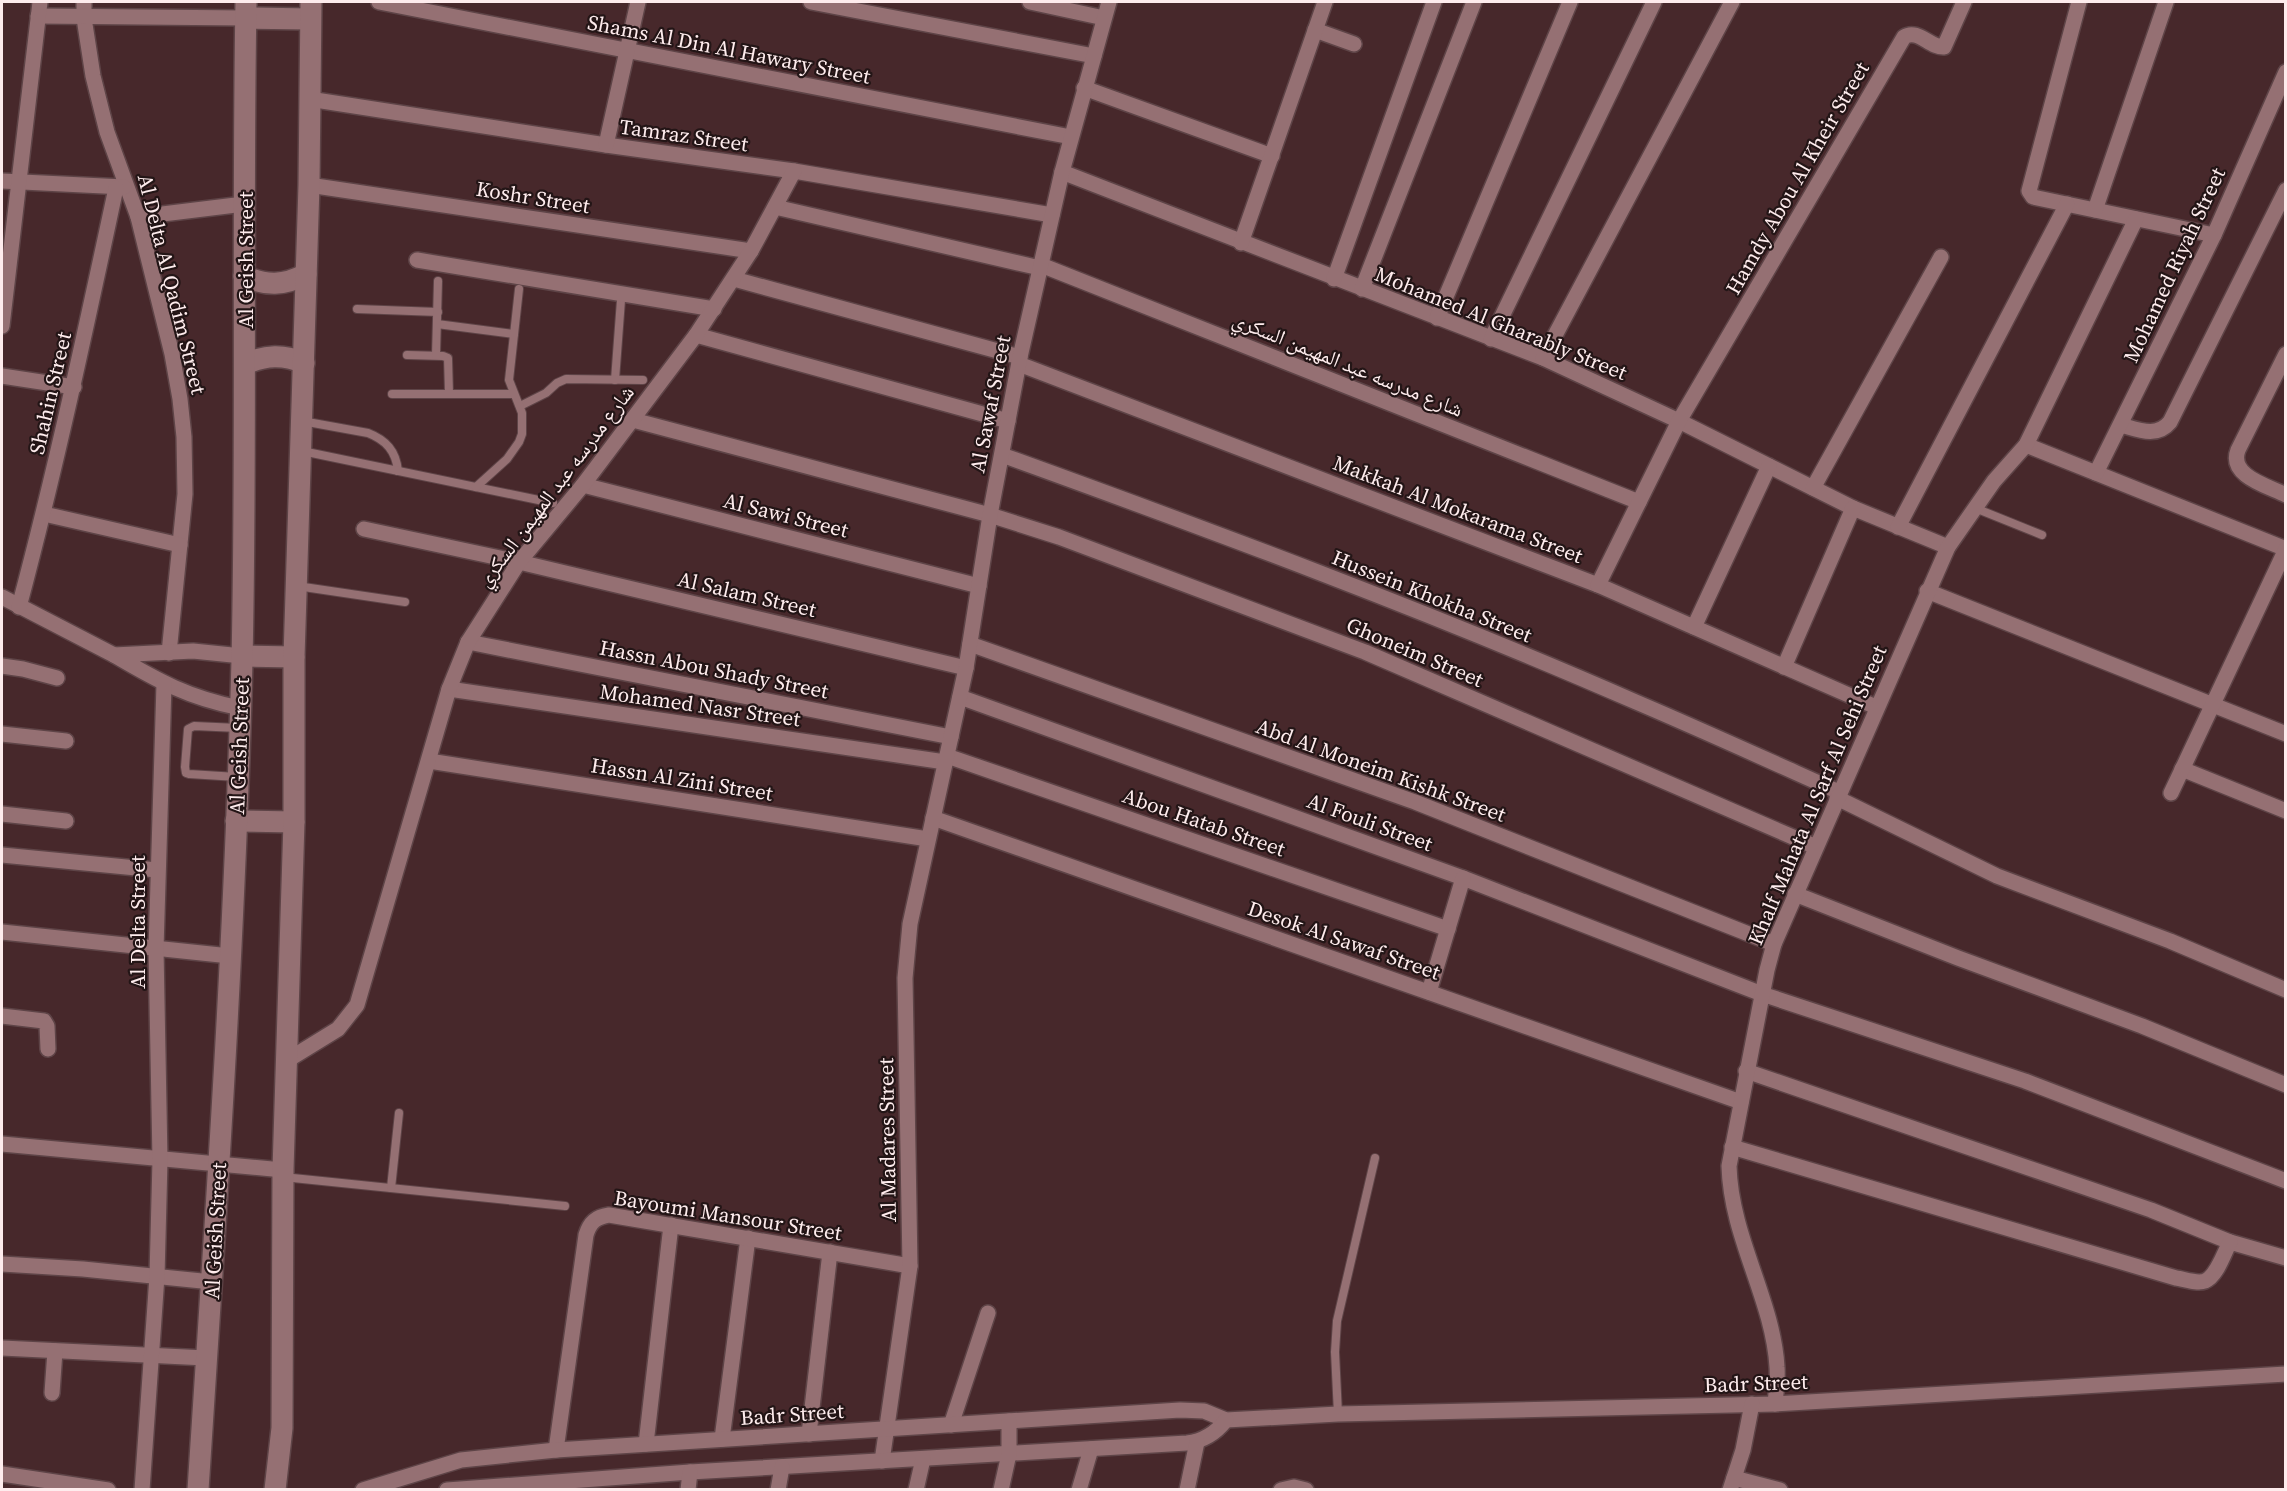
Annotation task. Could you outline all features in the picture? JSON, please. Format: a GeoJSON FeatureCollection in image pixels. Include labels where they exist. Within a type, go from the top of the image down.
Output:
{"type":"FeatureCollection","features":[{"type":"Feature","properties":{"kind":"main road"},"geometry":{"type":"LineString","coordinates":[[246,10],[310,10],[309,185],[294,657],[294,822],[283,1173],[282,1428],[275,1490]]}},
{"type":"Feature","properties":{"kind":"main road","name":"Al Geish Street"},"geometry":{"type":"LineString","coordinates":[[198,1490],[219,1166],[240,718],[245,364],[246,10]]}},
{"type":"Feature","properties":{"kind":"main road"},"geometry":{"type":"LineString","coordinates":[[244,276],[256,281],[275,284],[295,280],[306,274]]}},
{"type":"Feature","properties":{"kind":"main road"},"geometry":{"type":"LineString","coordinates":[[245,364],[268,356],[292,358],[304,363]]}},
{"type":"Feature","properties":{"kind":"main road"},"geometry":{"type":"LineString","coordinates":[[242,656],[294,657]]}},
{"type":"Feature","properties":{"kind":"main road"},"geometry":{"type":"LineString","coordinates":[[236,821],[294,822]]}},
{"type":"Feature","properties":{"kind":"street","name":"Al Delta Al Qadim Street"},"geometry":{"type":"LineString","coordinates":[[84,2],[84,18],[93,76],[122,187],[138,217],[172,354],[180,399],[184,437],[185,494],[169,653]]}},
{"type":"Feature","properties":{"kind":"street","name":"Shams Al Din Al Hawary Street"},"geometry":{"type":"LineString","coordinates":[[379,2],[1071,137]]}},
{"type":"Feature","properties":{"kind":"street"},"geometry":{"type":"LineString","coordinates":[[606,146],[638,2]]}},
{"type":"Feature","properties":{"kind":"street"},"geometry":{"type":"LineString","coordinates":[[811,2],[1094,56]]}},
{"type":"Feature","properties":{"kind":"street"},"geometry":{"type":"LineString","coordinates":[[1030,2],[1104,18]]}},
{"type":"Feature","properties":{"kind":"street","name":"Al Sawaf Street"},"geometry":{"type":"LineString","coordinates":[[933,818],[966,668],[990,515],[1020,360],[1062,172],[1108,2]]}},
{"type":"Feature","properties":{"kind":"street"},"geometry":{"type":"LineString","coordinates":[[1241,243],[1325,2]]}},
{"type":"Feature","properties":{"kind":"street"},"geometry":{"type":"LineString","coordinates":[[1334,279],[1434,2]]}},
{"type":"Feature","properties":{"kind":"street"},"geometry":{"type":"LineString","coordinates":[[1362,289],[1474,2]]}},
{"type":"Feature","properties":{"kind":"street"},"geometry":{"type":"LineString","coordinates":[[1437,318],[1570,2]]}},
{"type":"Feature","properties":{"kind":"street"},"geometry":{"type":"LineString","coordinates":[[1491,339],[1654,2]]}},
{"type":"Feature","properties":{"kind":"street"},"geometry":{"type":"LineString","coordinates":[[1544,358],[1732,2]]}},
{"type":"Feature","properties":{"kind":"street","name":"Hamdy Abou Al Kheir Street"},"geometry":{"type":"LineString","coordinates":[[1679,421],[1904,37],[1914,34],[1938,47],[1944,47],[1964,2]]}},
{"type":"Feature","properties":{"kind":"street"},"geometry":{"type":"LineString","coordinates":[[2079,2],[2029,191],[2031,195],[2214,235]]}},
{"type":"Feature","properties":{"kind":"street"},"geometry":{"type":"LineString","coordinates":[[2095,210],[2166,2]]}},
{"type":"Feature","properties":{"kind":"street"},"geometry":{"type":"LineString","coordinates":[[2,326],[39,9],[84,18],[246,10]]}},
{"type":"Feature","properties":{"kind":"street"},"geometry":{"type":"LineString","coordinates":[[1315,30],[1354,44]]}},
{"type":"Feature","properties":{"kind":"street","name":"Mohamed Riyah Street"},"geometry":{"type":"LineString","coordinates":[[2096,473],[2214,235],[2286,72]]}},
{"type":"Feature","properties":{"kind":"street"},"geometry":{"type":"LineString","coordinates":[[1084,88],[1272,156]]}},
{"type":"Feature","properties":{"kind":"street","name":"Tamraz Street"},"geometry":{"type":"LineString","coordinates":[[309,99],[606,146],[794,171],[1052,215]]}},
{"type":"Feature","properties":{"kind":"street","name":"شارع مدرسه عبد المهيمن السكري"},"geometry":{"type":"LineString","coordinates":[[286,1061],[338,1029],[357,1005],[449,689],[468,642],[519,562],[583,485],[714,309],[751,251],[794,171]]}},
{"type":"Feature","properties":{"kind":"street","name":"Mohamed Al Gharably Street"},"geometry":{"type":"LineString","coordinates":[[1062,172],[1334,279],[1544,358],[1679,421],[1853,508],[1948,547]]}},
{"type":"Feature","properties":{"kind":"street"},"geometry":{"type":"LineString","coordinates":[[2,181],[122,187]]}},
{"type":"Feature","properties":{"kind":"street","name":"Koshr Street"},"geometry":{"type":"LineString","coordinates":[[309,185],[751,251]]}},
{"type":"Feature","properties":{"kind":"street","name":"Shahin Street"},"geometry":{"type":"LineString","coordinates":[[19,607],[44,514],[122,187]]}},
{"type":"Feature","properties":{"kind":"street"},"geometry":{"type":"LineString","coordinates":[[2121,424],[2156,432],[2164,429],[2170,422],[2286,190]]}},
{"type":"Feature","properties":{"kind":"street"},"geometry":{"type":"LineString","coordinates":[[138,217],[244,204]]}},
{"type":"Feature","properties":{"kind":"street"},"geometry":{"type":"LineString","coordinates":[[1898,526],[2067,204]]}},
{"type":"Feature","properties":{"kind":"street","name":"شارع مدرسه عبد المهيمن السكري"},"geometry":{"type":"LineString","coordinates":[[775,207],[1041,267],[1639,502]]}},
{"type":"Feature","properties":{"kind":"street","name":"Khalf Mahata Al Sarf Al Sehi Street"},"geometry":{"type":"LineString","coordinates":[[1775,1404],[1777,1367],[1770,1324],[1738,1229],[1730,1191],[1729,1166],[1746,1071],[1774,944],[1948,547],[2004,468],[2026,445],[2136,219]]}},
{"type":"Feature","properties":{"kind":"street"},"geometry":{"type":"LineString","coordinates":[[1813,488],[1941,257]]}},
{"type":"Feature","properties":{"kind":"street"},"geometry":{"type":"LineString","coordinates":[[417,260],[714,309]]}},
{"type":"Feature","properties":{"kind":"street","name":"Makkah Al Mokarama Street"},"geometry":{"type":"LineString","coordinates":[[734,279],[1020,360],[1598,585],[1876,708]]}},
{"type":"Feature","properties":{"kind":"street"},"geometry":{"type":"LineString","coordinates":[[696,335],[1008,421]]}},
{"type":"Feature","properties":{"kind":"street"},"geometry":{"type":"LineString","coordinates":[[2286,354],[2238,450],[2236,461],[2241,471],[2286,495]]}},
{"type":"Feature","properties":{"kind":"street"},"geometry":{"type":"LineString","coordinates":[[2,376],[74,387]]}},
{"type":"Feature","properties":{"kind":"street","name":"Ghoneim Street"},"geometry":{"type":"LineString","coordinates":[[633,420],[990,515],[1059,537],[1365,652],[1816,847]]}},
{"type":"Feature","properties":{"kind":"street"},"geometry":{"type":"LineString","coordinates":[[1598,585],[1679,421]]}},
{"type":"Feature","properties":{"kind":"street"},"geometry":{"type":"LineString","coordinates":[[2026,445],[2286,549],[2171,793]]}},
{"type":"Feature","properties":{"kind":"street","name":"Hussein Khokha Street"},"geometry":{"type":"LineString","coordinates":[[1002,455],[1210,531],[1635,701],[1838,795],[1997,876],[2170,942],[2286,990]]}},
{"type":"Feature","properties":{"kind":"street"},"geometry":{"type":"LineString","coordinates":[[1694,627],[1769,466]]}},
{"type":"Feature","properties":{"kind":"street","name":"Al Sawi Street"},"geometry":{"type":"LineString","coordinates":[[583,485],[979,586]]}},
{"type":"Feature","properties":{"kind":"street"},"geometry":{"type":"LineString","coordinates":[[1784,667],[1853,508]]}},
{"type":"Feature","properties":{"kind":"street"},"geometry":{"type":"LineString","coordinates":[[44,514],[180,546]]}},
{"type":"Feature","properties":{"kind":"street","name":"Al Salam Street"},"geometry":{"type":"LineString","coordinates":[[364,529],[519,562],[966,668]]}},
{"type":"Feature","properties":{"kind":"street"},"geometry":{"type":"LineString","coordinates":[[1927,591],[2286,734]]}},
{"type":"Feature","properties":{"kind":"street"},"geometry":{"type":"LineString","coordinates":[[2,597],[114,655],[164,684],[213,703],[240,718]]}},
{"type":"Feature","properties":{"kind":"street","name":"Hassn Abou Shady Street"},"geometry":{"type":"LineString","coordinates":[[468,642],[951,737]]}},
{"type":"Feature","properties":{"kind":"street","name":"Abd Al Moneim Kishk Street"},"geometry":{"type":"LineString","coordinates":[[970,644],[1415,802],[1774,944]]}},
{"type":"Feature","properties":{"kind":"street"},"geometry":{"type":"LineString","coordinates":[[114,655],[193,651],[242,656]]}},
{"type":"Feature","properties":{"kind":"street"},"geometry":{"type":"LineString","coordinates":[[2,666],[57,678]]}},
{"type":"Feature","properties":{"kind":"street","name":"Al Delta Street"},"geometry":{"type":"LineString","coordinates":[[142,1490],[157,1276],[160,1160],[156,949],[164,684]]}},
{"type":"Feature","properties":{"kind":"street","name":"Mohamed Nasr Street"},"geometry":{"type":"LineString","coordinates":[[449,689],[946,759]]}},
{"type":"Feature","properties":{"kind":"street","name":"Al Fouli Street"},"geometry":{"type":"LineString","coordinates":[[960,697],[1463,878],[1762,994],[2025,1081],[2286,1181]]}},
{"type":"Feature","properties":{"kind":"street"},"geometry":{"type":"LineString","coordinates":[[2,734],[66,741]]}},
{"type":"Feature","properties":{"kind":"street","name":"Abou Hatab Street"},"geometry":{"type":"LineString","coordinates":[[946,759],[1448,928]]}},
{"type":"Feature","properties":{"kind":"street","name":"Hassn Al Zini Street"},"geometry":{"type":"LineString","coordinates":[[429,761],[928,839]]}},
{"type":"Feature","properties":{"kind":"street"},"geometry":{"type":"LineString","coordinates":[[2182,769],[2286,811]]}},
{"type":"Feature","properties":{"kind":"street"},"geometry":{"type":"LineString","coordinates":[[2,814],[66,821]]}},
{"type":"Feature","properties":{"kind":"street","name":"Al Madares Street"},"geometry":{"type":"LineString","coordinates":[[882,1461],[910,1266],[906,951],[933,818]]}},
{"type":"Feature","properties":{"kind":"street","name":"Desok Al Sawaf Street"},"geometry":{"type":"LineString","coordinates":[[933,818],[1741,1102]]}},
{"type":"Feature","properties":{"kind":"street"},"geometry":{"type":"LineString","coordinates":[[2,855],[157,870]]}},
{"type":"Feature","properties":{"kind":"street"},"geometry":{"type":"LineString","coordinates":[[1429,992],[1463,878]]}},
{"type":"Feature","properties":{"kind":"street"},"geometry":{"type":"LineString","coordinates":[[1795,894],[1958,958],[2142,1026],[2286,1085]]}},
{"type":"Feature","properties":{"kind":"street"},"geometry":{"type":"LineString","coordinates":[[2,932],[230,956]]}},
{"type":"Feature","properties":{"kind":"street"},"geometry":{"type":"LineString","coordinates":[[2,1016],[44,1021],[47,1026],[48,1049]]}},
{"type":"Feature","properties":{"kind":"street"},"geometry":{"type":"LineString","coordinates":[[1746,1071],[2151,1210],[2230,1242],[2286,1258]]}},
{"type":"Feature","properties":{"kind":"street"},"geometry":{"type":"LineString","coordinates":[[2,1144],[283,1173]]}},
{"type":"Feature","properties":{"kind":"street"},"geometry":{"type":"LineString","coordinates":[[1732,1147],[2176,1278],[2200,1282],[2208,1279],[2230,1242]]}},
{"type":"Feature","properties":{"kind":"street","name":"Bayoumi Mansour Street"},"geometry":{"type":"LineString","coordinates":[[556,1450],[588,1227],[593,1220],[609,1215],[910,1266]]}},
{"type":"Feature","properties":{"kind":"street"},"geometry":{"type":"LineString","coordinates":[[646,1444],[671,1225]]}},
{"type":"Feature","properties":{"kind":"street"},"geometry":{"type":"LineString","coordinates":[[722,1439],[748,1238]]}},
{"type":"Feature","properties":{"kind":"street"},"geometry":{"type":"LineString","coordinates":[[809,1434],[830,1252]]}},
{"type":"Feature","properties":{"kind":"street"},"geometry":{"type":"LineString","coordinates":[[2,1264],[212,1282]]}},
{"type":"Feature","properties":{"kind":"street"},"geometry":{"type":"LineString","coordinates":[[951,1425],[988,1313]]}},
{"type":"Feature","properties":{"kind":"street"},"geometry":{"type":"LineString","coordinates":[[2,1348],[206,1358]]}},
{"type":"Feature","properties":{"kind":"street"},"geometry":{"type":"LineString","coordinates":[[52,1393],[55,1351]]}},
{"type":"Feature","properties":{"kind":"street","name":"Badr Street"},"geometry":{"type":"LineString","coordinates":[[363,1490],[461,1460],[556,1450],[1192,1409],[1216,1414],[1226,1420],[1338,1414],[1775,1404],[2286,1374]]}},
{"type":"Feature","properties":{"kind":"street"},"geometry":{"type":"LineString","coordinates":[[1752,1404],[1748,1430],[1732,1484],[1780,1490]]}},
{"type":"Feature","properties":{"kind":"street"},"geometry":{"type":"LineString","coordinates":[[447,1490],[585,1484],[690,1472],[1197,1442],[1210,1436],[1226,1420]]}},
{"type":"Feature","properties":{"kind":"street"},"geometry":{"type":"LineString","coordinates":[[1001,1490],[1009,1454],[1009,1421]]}},
{"type":"Feature","properties":{"kind":"street"},"geometry":{"type":"LineString","coordinates":[[1187,1490],[1197,1442]]}},
{"type":"Feature","properties":{"kind":"street"},"geometry":{"type":"LineString","coordinates":[[1079,1490],[1091,1449]]}},
{"type":"Feature","properties":{"kind":"street"},"geometry":{"type":"LineString","coordinates":[[916,1490],[923,1459]]}},
{"type":"Feature","properties":{"kind":"street"},"geometry":{"type":"LineString","coordinates":[[778,1490],[782,1467]]}},
{"type":"Feature","properties":{"kind":"street"},"geometry":{"type":"LineString","coordinates":[[687,1490],[690,1472]]}},
{"type":"Feature","properties":{"kind":"street"},"geometry":{"type":"LineString","coordinates":[[2,1474],[108,1490]]}},
{"type":"Feature","properties":{"kind":"street"},"geometry":{"type":"LineString","coordinates":[[1281,1490],[1294,1487],[1306,1490]]}},
{"type":"Feature","properties":{"kind":"lane"},"geometry":{"type":"LineString","coordinates":[[436,355],[438,281]]}},
{"type":"Feature","properties":{"kind":"lane"},"geometry":{"type":"LineString","coordinates":[[476,487],[507,459],[519,442],[523,420],[509,380],[519,289]]}},
{"type":"Feature","properties":{"kind":"lane"},"geometry":{"type":"LineString","coordinates":[[615,380],[621,300]]}},
{"type":"Feature","properties":{"kind":"lane"},"geometry":{"type":"LineString","coordinates":[[357,309],[438,312]]}},
{"type":"Feature","properties":{"kind":"lane"},"geometry":{"type":"LineString","coordinates":[[437,324],[514,334]]}},
{"type":"Feature","properties":{"kind":"lane"},"geometry":{"type":"LineString","coordinates":[[407,355],[446,356],[449,360],[449,394]]}},
{"type":"Feature","properties":{"kind":"lane"},"geometry":{"type":"LineString","coordinates":[[520,406],[546,393],[557,383],[566,379],[643,380]]}},
{"type":"Feature","properties":{"kind":"lane"},"geometry":{"type":"LineString","coordinates":[[392,394],[513,394]]}},
{"type":"Feature","properties":{"kind":"lane"},"geometry":{"type":"LineString","coordinates":[[302,421],[359,431],[378,437],[393,452],[398,471]]}},
{"type":"Feature","properties":{"kind":"lane"},"geometry":{"type":"LineString","coordinates":[[301,451],[553,503]]}},
{"type":"Feature","properties":{"kind":"lane"},"geometry":{"type":"LineString","coordinates":[[1975,508],[2042,535]]}},
{"type":"Feature","properties":{"kind":"lane"},"geometry":{"type":"LineString","coordinates":[[297,586],[405,602]]}},
{"type":"Feature","properties":{"kind":"lane"},"geometry":{"type":"LineString","coordinates":[[238,777],[189,774],[186,773],[185,767],[187,731],[191,727],[240,718]]}},
{"type":"Feature","properties":{"kind":"lane"},"geometry":{"type":"LineString","coordinates":[[391,1188],[399,1113]]}},
{"type":"Feature","properties":{"kind":"lane"},"geometry":{"type":"LineString","coordinates":[[1338,1414],[1335,1352],[1337,1321],[1375,1158]]}},
{"type":"Feature","properties":{"kind":"lane"},"geometry":{"type":"LineString","coordinates":[[283,1173],[391,1188],[565,1206]]}}]}
